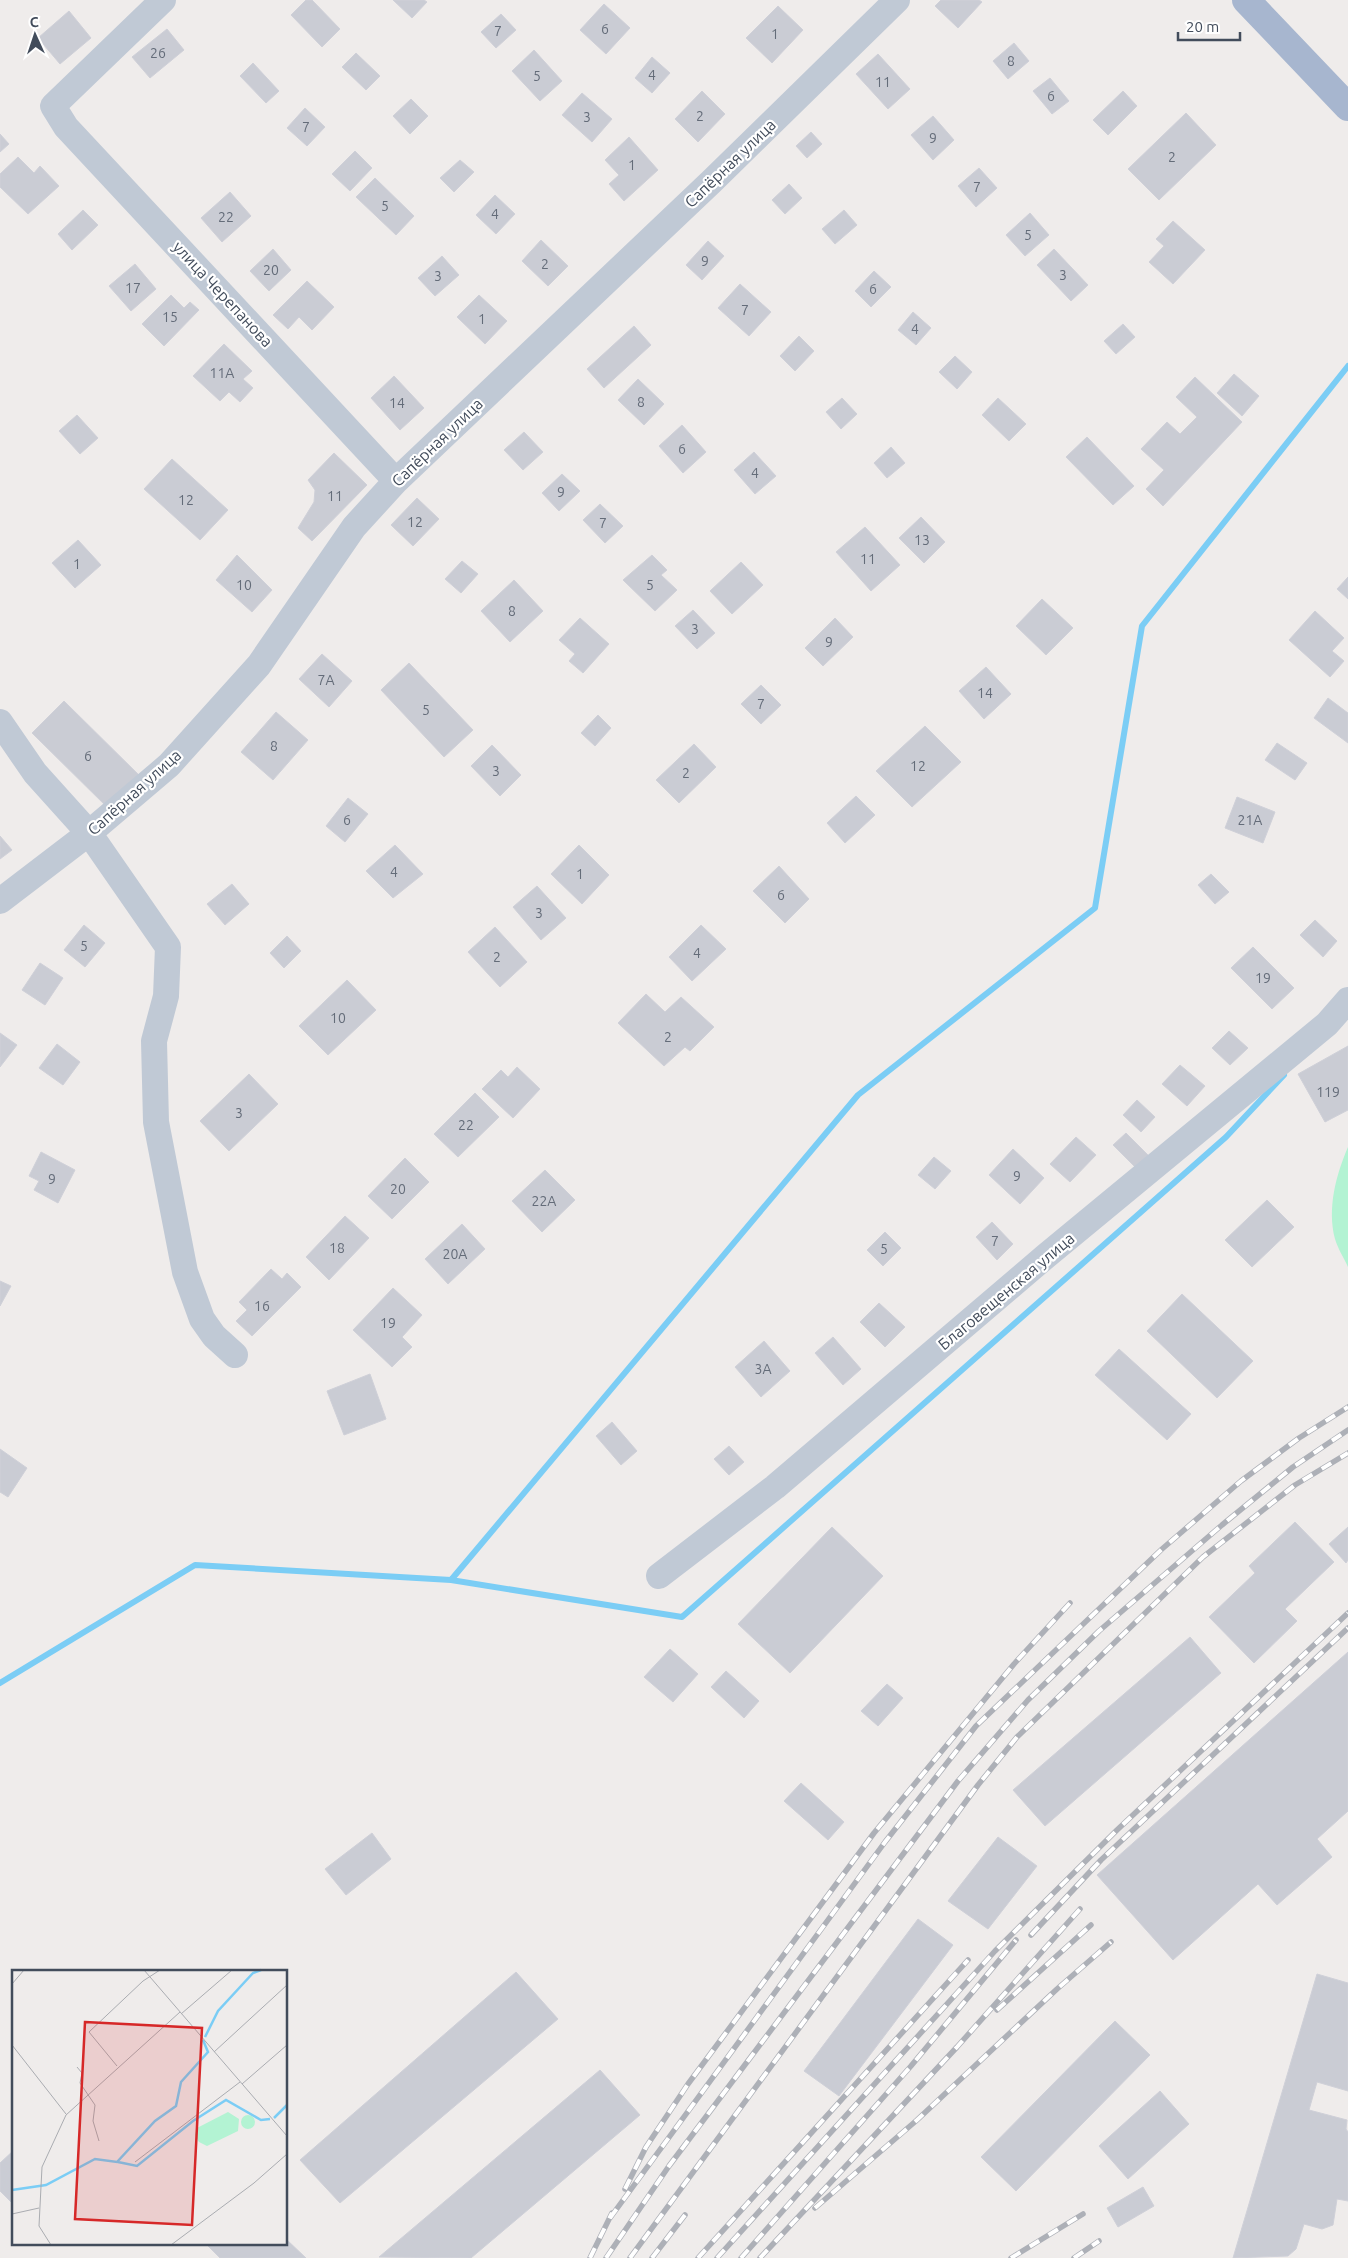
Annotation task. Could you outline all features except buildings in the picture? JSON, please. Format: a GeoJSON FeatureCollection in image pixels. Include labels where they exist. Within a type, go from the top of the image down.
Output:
{"type":"FeatureCollection","features":[{"type":"Feature","properties":{"kind":"main road"},"geometry":{"type":"LineString","coordinates":[[1246,0],[1348,107]]}},
{"type":"Feature","properties":{"kind":"street","name":"улица Черепанова"},"geometry":{"type":"LineString","coordinates":[[163,0],[53,106],[66,127],[396,481]]}},
{"type":"Feature","properties":{"kind":"street","name":"Сапёрная улица"},"geometry":{"type":"LineString","coordinates":[[0,901],[89,833],[169,765],[259,665],[354,527],[396,481],[711,182],[897,0]]}},
{"type":"Feature","properties":{"kind":"street"},"geometry":{"type":"LineString","coordinates":[[0,722],[35,772],[89,833],[168,947],[166,996],[154,1041],[156,1122],[185,1272],[202,1319],[214,1336],[235,1355]]}},
{"type":"Feature","properties":{"kind":"street","name":"Благовещенская улица"},"geometry":{"type":"LineString","coordinates":[[659,1576],[775,1487],[1046,1256],[1327,1024],[1348,1000]]}},
{"type":"Feature","properties":{"kind":"green space"},"geometry":{"type":"Polygon","coordinates":[[[1348,1147],[1348,1267],[1335,1239],[1332,1204],[1340,1169],[1348,1147]]]}},
{"type":"Feature","properties":{"kind":"waterway"},"geometry":{"type":"LineString","coordinates":[[0,1683],[195,1565],[451,1580],[858,1095],[1095,908],[1142,626],[1348,366]]}},
{"type":"Feature","properties":{"kind":"waterway"},"geometry":{"type":"LineString","coordinates":[[451,1580],[682,1617],[1226,1137],[1284,1075]]}},
{"type":"Feature","properties":{"kind":"railway"},"geometry":{"type":"LineString","coordinates":[[610,2218],[885,1842],[976,1726],[1162,1549],[1241,1481],[1299,1438],[1348,1407]]}},
{"type":"Feature","properties":{"kind":"railway"},"geometry":{"type":"LineString","coordinates":[[606,2258],[669,2166],[958,1781],[1028,1700],[1099,1631],[1222,1525],[1293,1467],[1348,1430]]}},
{"type":"Feature","properties":{"kind":"railway"},"geometry":{"type":"LineString","coordinates":[[630,2258],[978,1785],[1017,1737],[1203,1557],[1295,1485],[1348,1453]]}},
{"type":"Feature","properties":{"kind":"railway"},"geometry":{"type":"LineString","coordinates":[[625,2189],[646,2147],[688,2084],[874,1833],[1014,1664],[1070,1603]]}},
{"type":"Feature","properties":{"kind":"railway"},"geometry":{"type":"LineString","coordinates":[[717,2258],[995,1951],[1117,1830],[1348,1613]]}},
{"type":"Feature","properties":{"kind":"railway"},"geometry":{"type":"LineString","coordinates":[[1031,1935],[1101,1860],[1348,1628]]}},
{"type":"Feature","properties":{"kind":"railway"},"geometry":{"type":"LineString","coordinates":[[760,2258],[957,2047],[1080,1909]]}},
{"type":"Feature","properties":{"kind":"railway"},"geometry":{"type":"LineString","coordinates":[[997,2010],[1091,1925]]}},
{"type":"Feature","properties":{"kind":"railway"},"geometry":{"type":"LineString","coordinates":[[741,2258],[911,2066],[1016,1940]]}},
{"type":"Feature","properties":{"kind":"railway"},"geometry":{"type":"LineString","coordinates":[[815,2208],[917,2120],[1057,1989],[1111,1942]]}},
{"type":"Feature","properties":{"kind":"railway"},"geometry":{"type":"LineString","coordinates":[[698,2258],[968,1960]]}},
{"type":"Feature","properties":{"kind":"railway"},"geometry":{"type":"LineString","coordinates":[[590,2258],[612,2213]]}},
{"type":"Feature","properties":{"kind":"railway"},"geometry":{"type":"LineString","coordinates":[[1011,2258],[1083,2214]]}},
{"type":"Feature","properties":{"kind":"railway"},"geometry":{"type":"LineString","coordinates":[[652,2258],[685,2215]]}},
{"type":"Feature","properties":{"kind":"railway"},"geometry":{"type":"LineString","coordinates":[[1074,2258],[1099,2241]]}}]}
